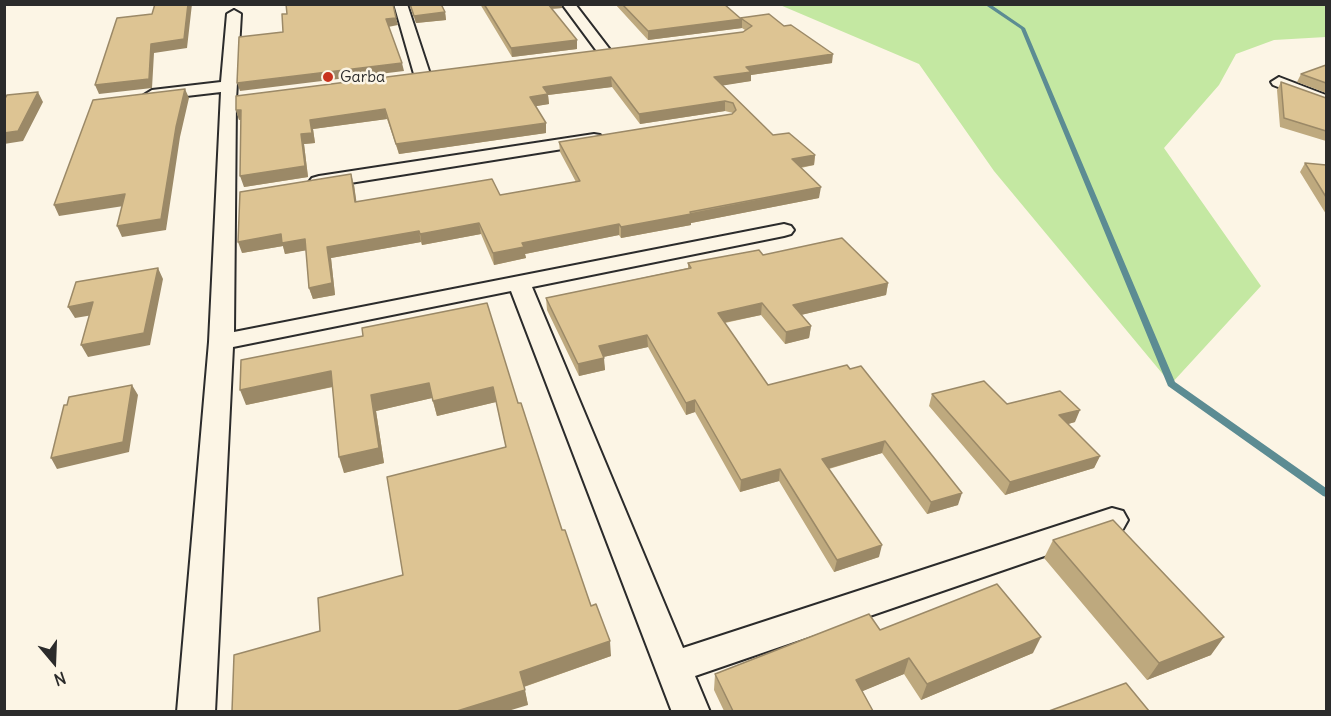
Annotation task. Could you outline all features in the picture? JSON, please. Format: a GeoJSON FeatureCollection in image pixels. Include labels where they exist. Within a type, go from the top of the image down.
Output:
{"type":"FeatureCollection","features":[{"type":"Feature","properties":{"kind":"street"},"geometry":{"type":"LineString","coordinates":[[400,4],[422,74]]}},
{"type":"Feature","properties":{"kind":"street"},"geometry":{"type":"LineString","coordinates":[[568,4],[610,50],[582,54]]}},
{"type":"Feature","properties":{"kind":"street"},"geometry":{"type":"LineString","coordinates":[[196,711],[221,342],[238,195],[232,95],[234,14]]}},
{"type":"Feature","properties":{"kind":"street"},"geometry":{"type":"LineString","coordinates":[[1278,82],[1326,101]]}},
{"type":"Feature","properties":{"kind":"street"},"geometry":{"type":"LineString","coordinates":[[141,97],[232,95]]}},
{"type":"Feature","properties":{"kind":"street"},"geometry":{"type":"LineString","coordinates":[[307,184],[612,136]]}},
{"type":"Feature","properties":{"kind":"street"},"geometry":{"type":"LineString","coordinates":[[221,342],[784,230]]}},
{"type":"Feature","properties":{"kind":"street"},"geometry":{"type":"LineString","coordinates":[[519,283],[691,711]]}},
{"type":"Feature","properties":{"kind":"street"},"geometry":{"type":"LineString","coordinates":[[674,667],[1112,520]]}},
{"type":"Feature","properties":{"kind":"green space"},"geometry":{"type":"Polygon","coordinates":[[[780,5],[1326,5],[1326,37],[1274,40],[1236,54],[1219,85],[1164,148],[1261,286],[1171,384],[994,171],[919,64],[780,5]]]}},
{"type":"Feature","properties":{"kind":"building"},"geometry":{"type":"Polygon","coordinates":[[[155,4],[188,4],[184,39],[151,44],[149,79],[95,85],[117,18],[152,14],[155,4]]]}},
{"type":"Feature","properties":{"kind":"building"},"geometry":{"type":"Polygon","coordinates":[[[286,4],[393,4],[396,18],[386,19],[402,63],[237,83],[239,37],[283,32],[282,14],[287,14],[286,4]]]}},
{"type":"Feature","properties":{"kind":"building"},"geometry":{"type":"Polygon","coordinates":[[[410,4],[441,4],[445,12],[414,16],[410,4]]]}},
{"type":"Feature","properties":{"kind":"building"},"geometry":{"type":"Polygon","coordinates":[[[484,4],[548,4],[577,40],[511,48],[484,4]]]}},
{"type":"Feature","properties":{"kind":"building"},"geometry":{"type":"Polygon","coordinates":[[[622,4],[724,4],[740,18],[769,14],[784,26],[791,25],[833,54],[746,67],[751,72],[714,77],[773,135],[789,133],[815,155],[792,159],[821,187],[690,212],[691,214],[621,227],[619,224],[522,243],[524,247],[493,253],[479,223],[327,247],[332,283],[309,288],[305,239],[282,243],[281,234],[238,242],[240,192],[351,174],[355,202],[492,179],[500,195],[580,181],[559,142],[732,114],[736,110],[733,103],[725,101],[639,114],[611,77],[543,87],[548,94],[530,97],[546,123],[396,144],[385,109],[310,120],[312,133],[301,134],[305,166],[240,176],[241,110],[236,110],[236,96],[743,32],[752,26],[742,19],[648,31],[622,4]]]}},
{"type":"Feature","properties":{"kind":"building"},"geometry":{"type":"Polygon","coordinates":[[[1326,65],[1326,83],[1301,74],[1326,65]]]}},
{"type":"Feature","properties":{"kind":"building"},"geometry":{"type":"Polygon","coordinates":[[[1281,82],[1326,98],[1326,131],[1284,118],[1281,82]]]}},
{"type":"Feature","properties":{"kind":"building"},"geometry":{"type":"Polygon","coordinates":[[[185,89],[176,127],[161,219],[117,226],[125,194],[54,205],[93,100],[185,89]]]}},
{"type":"Feature","properties":{"kind":"building"},"geometry":{"type":"Polygon","coordinates":[[[38,92],[18,131],[4,133],[4,100],[7,95],[38,92]]]}},
{"type":"Feature","properties":{"kind":"building"},"geometry":{"type":"Polygon","coordinates":[[[1305,163],[1326,165],[1326,197],[1305,163]]]}},
{"type":"Feature","properties":{"kind":"building"},"geometry":{"type":"Polygon","coordinates":[[[842,238],[888,283],[793,305],[811,326],[786,332],[762,303],[718,313],[768,385],[847,365],[850,369],[861,366],[962,493],[931,502],[885,441],[822,459],[882,545],[837,560],[780,469],[741,480],[695,400],[686,403],[647,335],[599,346],[604,358],[578,364],[546,298],[691,268],[688,263],[759,250],[763,255],[842,238]]]}},
{"type":"Feature","properties":{"kind":"building"},"geometry":{"type":"Polygon","coordinates":[[[158,268],[144,333],[81,345],[93,302],[68,307],[76,282],[158,268]]]}},
{"type":"Feature","properties":{"kind":"building"},"geometry":{"type":"Polygon","coordinates":[[[487,303],[518,403],[521,403],[562,530],[565,530],[591,606],[596,604],[610,641],[520,672],[525,690],[457,711],[232,711],[234,655],[320,631],[318,598],[403,575],[387,477],[506,447],[493,387],[433,401],[429,383],[371,395],[379,448],[339,457],[331,371],[240,390],[241,360],[363,336],[362,328],[487,303]]]}},
{"type":"Feature","properties":{"kind":"building"},"geometry":{"type":"Polygon","coordinates":[[[984,381],[1007,404],[1060,391],[1080,410],[1059,415],[1100,456],[1010,482],[932,394],[984,381]]]}},
{"type":"Feature","properties":{"kind":"building"},"geometry":{"type":"Polygon","coordinates":[[[132,385],[123,442],[51,458],[64,405],[67,405],[69,397],[132,385]]]}},
{"type":"Feature","properties":{"kind":"building"},"geometry":{"type":"Polygon","coordinates":[[[1113,520],[1224,637],[1159,663],[1053,540],[1113,520]]]}},
{"type":"Feature","properties":{"kind":"building"},"geometry":{"type":"Polygon","coordinates":[[[997,584],[1041,637],[927,684],[909,658],[856,680],[873,711],[733,711],[715,674],[869,614],[880,630],[997,584]]]}},
{"type":"Feature","properties":{"kind":"building"},"geometry":{"type":"Polygon","coordinates":[[[1126,683],[1149,711],[1049,711],[1126,683]]]}},
{"type":"Feature","properties":{"kind":"waterway"},"geometry":{"type":"LineString","coordinates":[[986,4],[1023,28],[1171,384],[1326,493]]}},
{"type":"Feature","properties":{"kind":"place","name":"Garba"},"geometry":{"type":"Point","coordinates":[328,77]}}]}
